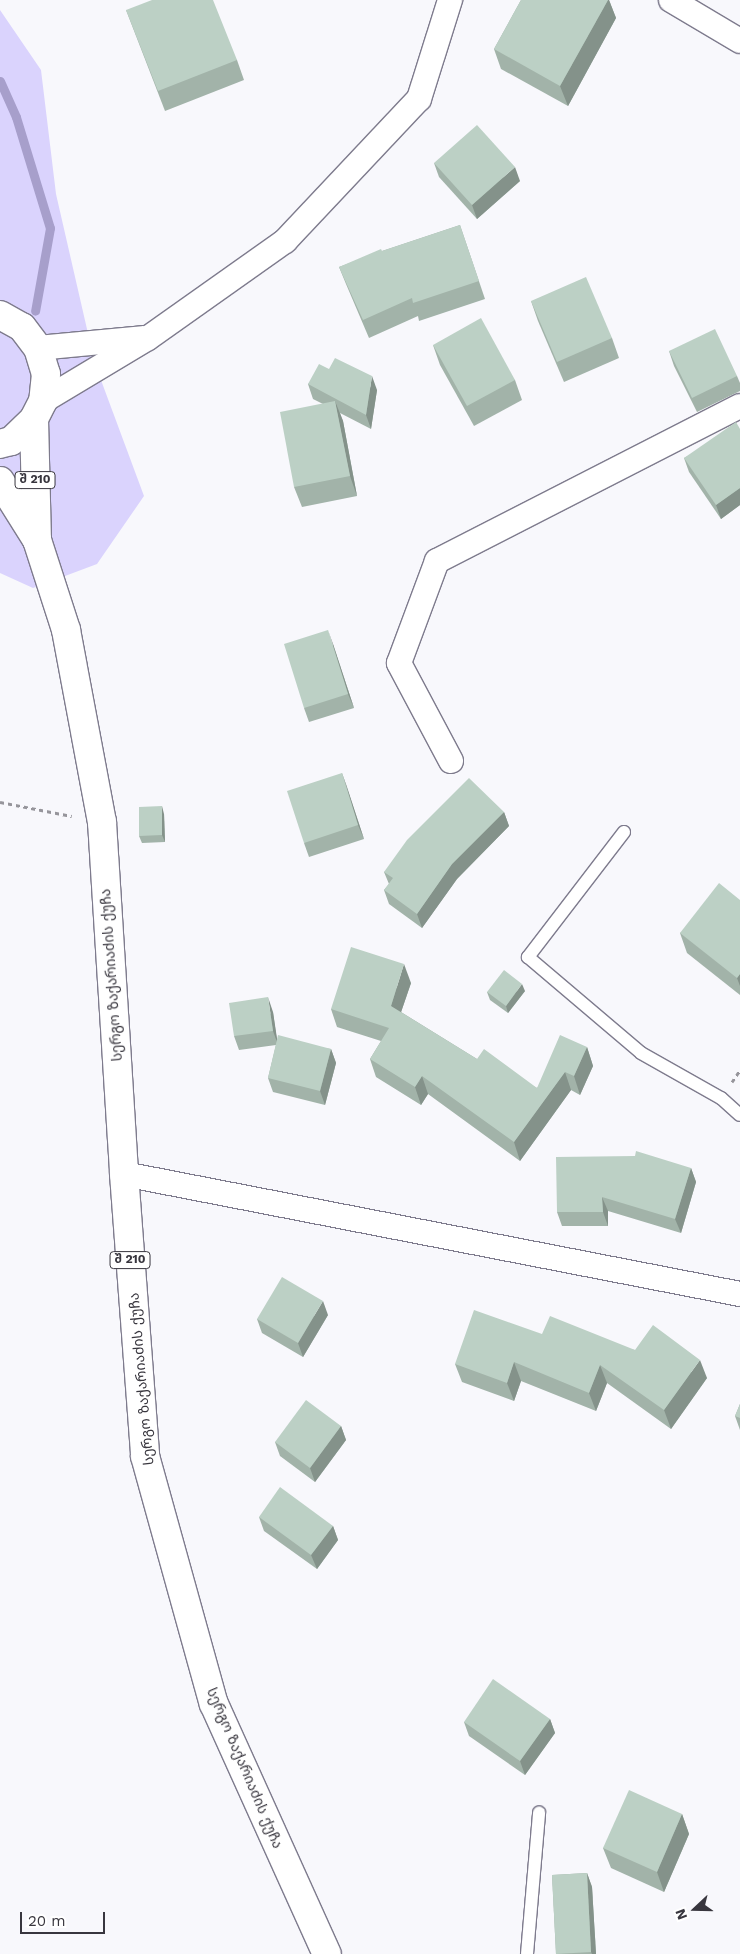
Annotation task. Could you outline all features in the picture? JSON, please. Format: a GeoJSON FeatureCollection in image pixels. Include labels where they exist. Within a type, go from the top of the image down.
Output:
{"type":"FeatureCollection","features":[{"type":"Feature","properties":{"kind":"main road"},"geometry":{"type":"LineString","coordinates":[[0,315],[22,327],[38,348]]}},
{"type":"Feature","properties":{"kind":"main road","name":"სერგო ზაქარიაძის ქუჩა"},"geometry":{"type":"LineString","coordinates":[[37,540],[38,410],[46,374],[38,348]]}},
{"type":"Feature","properties":{"kind":"main road"},"geometry":{"type":"LineString","coordinates":[[0,444],[11,441],[38,410]]}},
{"type":"Feature","properties":{"kind":"main road","name":"სერგო ზაქარიაძის ქუჩა"},"geometry":{"type":"LineString","coordinates":[[0,481],[37,540],[66,630],[102,822],[144,1456],[214,1704],[327,1954]]}},
{"type":"Feature","properties":{"kind":"street"},"geometry":{"type":"LineString","coordinates":[[38,410],[148,338],[284,241],[419,99],[450,0]]}},
{"type":"Feature","properties":{"kind":"street"},"geometry":{"type":"LineString","coordinates":[[671,0],[740,41]]}},
{"type":"Feature","properties":{"kind":"street"},"geometry":{"type":"LineString","coordinates":[[38,348],[84,342],[148,338]]}},
{"type":"Feature","properties":{"kind":"street"},"geometry":{"type":"LineString","coordinates":[[451,761],[399,663],[437,562],[740,406]]}},
{"type":"Feature","properties":{"kind":"street"},"geometry":{"type":"LineString","coordinates":[[124,1174],[740,1294]]}},
{"type":"Feature","properties":{"kind":"lane"},"geometry":{"type":"LineString","coordinates":[[624,832],[528,957],[641,1053],[721,1098],[740,1115]]}},
{"type":"Feature","properties":{"kind":"lane"},"geometry":{"type":"LineString","coordinates":[[527,1954],[539,1813]]}},
{"type":"Feature","properties":{"kind":"path"},"geometry":{"type":"LineString","coordinates":[[0,802],[102,822]]}},
{"type":"Feature","properties":{"kind":"shaded area"},"geometry":{"type":"Polygon","coordinates":[[[0,10],[41,70],[56,194],[95,364],[144,496],[97,564],[33,588],[0,573],[0,10]]]}},
{"type":"Feature","properties":{"kind":"building"},"geometry":{"type":"Polygon","coordinates":[[[152,0],[213,0],[237,60],[158,91],[126,10],[152,0]]]}},
{"type":"Feature","properties":{"kind":"building"},"geometry":{"type":"Polygon","coordinates":[[[521,0],[608,0],[560,86],[494,49],[521,0]]]}},
{"type":"Feature","properties":{"kind":"building"},"geometry":{"type":"Polygon","coordinates":[[[477,125],[515,167],[472,205],[434,163],[477,125]]]}},
{"type":"Feature","properties":{"kind":"building"},"geometry":{"type":"Polygon","coordinates":[[[460,225],[479,281],[413,303],[412,298],[363,320],[339,267],[381,249],[382,251],[460,225]]]}},
{"type":"Feature","properties":{"kind":"building"},"geometry":{"type":"Polygon","coordinates":[[[586,277],[612,338],[557,362],[531,301],[586,277]]]}},
{"type":"Feature","properties":{"kind":"building"},"geometry":{"type":"Polygon","coordinates":[[[481,318],[515,380],[467,406],[433,345],[481,318]]]}},
{"type":"Feature","properties":{"kind":"building"},"geometry":{"type":"Polygon","coordinates":[[[715,329],[737,376],[692,398],[669,351],[715,329]]]}},
{"type":"Feature","properties":{"kind":"building"},"geometry":{"type":"Polygon","coordinates":[[[335,358],[372,376],[366,415],[308,384],[319,364],[329,369],[335,358]]]}},
{"type":"Feature","properties":{"kind":"building"},"geometry":{"type":"Polygon","coordinates":[[[335,401],[350,476],[294,487],[280,412],[335,401]]]}},
{"type":"Feature","properties":{"kind":"building"},"geometry":{"type":"Polygon","coordinates":[[[736,422],[740,429],[740,488],[716,505],[684,458],[736,422]]]}},
{"type":"Feature","properties":{"kind":"building"},"geometry":{"type":"Polygon","coordinates":[[[328,630],[348,694],[304,708],[284,644],[328,630]]]}},
{"type":"Feature","properties":{"kind":"building"},"geometry":{"type":"Polygon","coordinates":[[[342,773],[358,825],[304,843],[287,791],[342,773]]]}},
{"type":"Feature","properties":{"kind":"building"},"geometry":{"type":"Polygon","coordinates":[[[469,778],[504,812],[452,864],[417,914],[384,890],[393,878],[384,872],[407,840],[469,778]]]}},
{"type":"Feature","properties":{"kind":"building"},"geometry":{"type":"Polygon","coordinates":[[[162,806],[162,835],[139,836],[139,807],[162,806]]]}},
{"type":"Feature","properties":{"kind":"building"},"geometry":{"type":"Polygon","coordinates":[[[719,883],[740,900],[740,974],[737,978],[680,933],[719,883]]]}},
{"type":"Feature","properties":{"kind":"building"},"geometry":{"type":"Polygon","coordinates":[[[351,947],[404,964],[391,1006],[477,1059],[484,1049],[537,1088],[560,1035],[587,1047],[574,1076],[565,1072],[514,1142],[422,1076],[415,1087],[370,1059],[389,1028],[331,1009],[351,947]]]}},
{"type":"Feature","properties":{"kind":"building"},"geometry":{"type":"Polygon","coordinates":[[[504,970],[522,984],[506,1006],[487,992],[504,970]]]}},
{"type":"Feature","properties":{"kind":"building"},"geometry":{"type":"Polygon","coordinates":[[[268,997],[273,1031],[234,1036],[229,1003],[268,997]]]}},
{"type":"Feature","properties":{"kind":"building"},"geometry":{"type":"Polygon","coordinates":[[[278,1035],[331,1049],[320,1091],[268,1078],[278,1035]]]}},
{"type":"Feature","properties":{"kind":"building"},"geometry":{"type":"Polygon","coordinates":[[[636,1151],[691,1168],[675,1219],[602,1197],[603,1212],[557,1212],[556,1157],[635,1156],[636,1151]]]}},
{"type":"Feature","properties":{"kind":"building"},"geometry":{"type":"Polygon","coordinates":[[[282,1277],[323,1301],[298,1343],[257,1319],[282,1277]]]}},
{"type":"Feature","properties":{"kind":"building"},"geometry":{"type":"Polygon","coordinates":[[[474,1310],[542,1334],[550,1316],[635,1350],[653,1325],[700,1360],[664,1410],[600,1365],[589,1393],[514,1362],[507,1383],[455,1364],[474,1310]]]}},
{"type":"Feature","properties":{"kind":"building"},"geometry":{"type":"Polygon","coordinates":[[[306,1400],[341,1426],[310,1468],[275,1442],[306,1400]]]}},
{"type":"Feature","properties":{"kind":"building"},"geometry":{"type":"Polygon","coordinates":[[[740,1404],[740,1418],[735,1416],[740,1404]]]}},
{"type":"Feature","properties":{"kind":"building"},"geometry":{"type":"Polygon","coordinates":[[[280,1487],[333,1526],[311,1555],[259,1517],[280,1487]]]}},
{"type":"Feature","properties":{"kind":"building"},"geometry":{"type":"Polygon","coordinates":[[[493,1679],[550,1719],[520,1761],[464,1722],[493,1679]]]}},
{"type":"Feature","properties":{"kind":"building"},"geometry":{"type":"Polygon","coordinates":[[[629,1790],[682,1814],[657,1872],[603,1848],[629,1790]]]}},
{"type":"Feature","properties":{"kind":"building"},"geometry":{"type":"Polygon","coordinates":[[[587,1873],[591,1952],[556,1954],[552,1875],[587,1873]]]}},
{"type":"Feature","properties":{"kind":"waterway"},"geometry":{"type":"LineString","coordinates":[[0,81],[16,117],[50,228],[35,311]]}}]}
